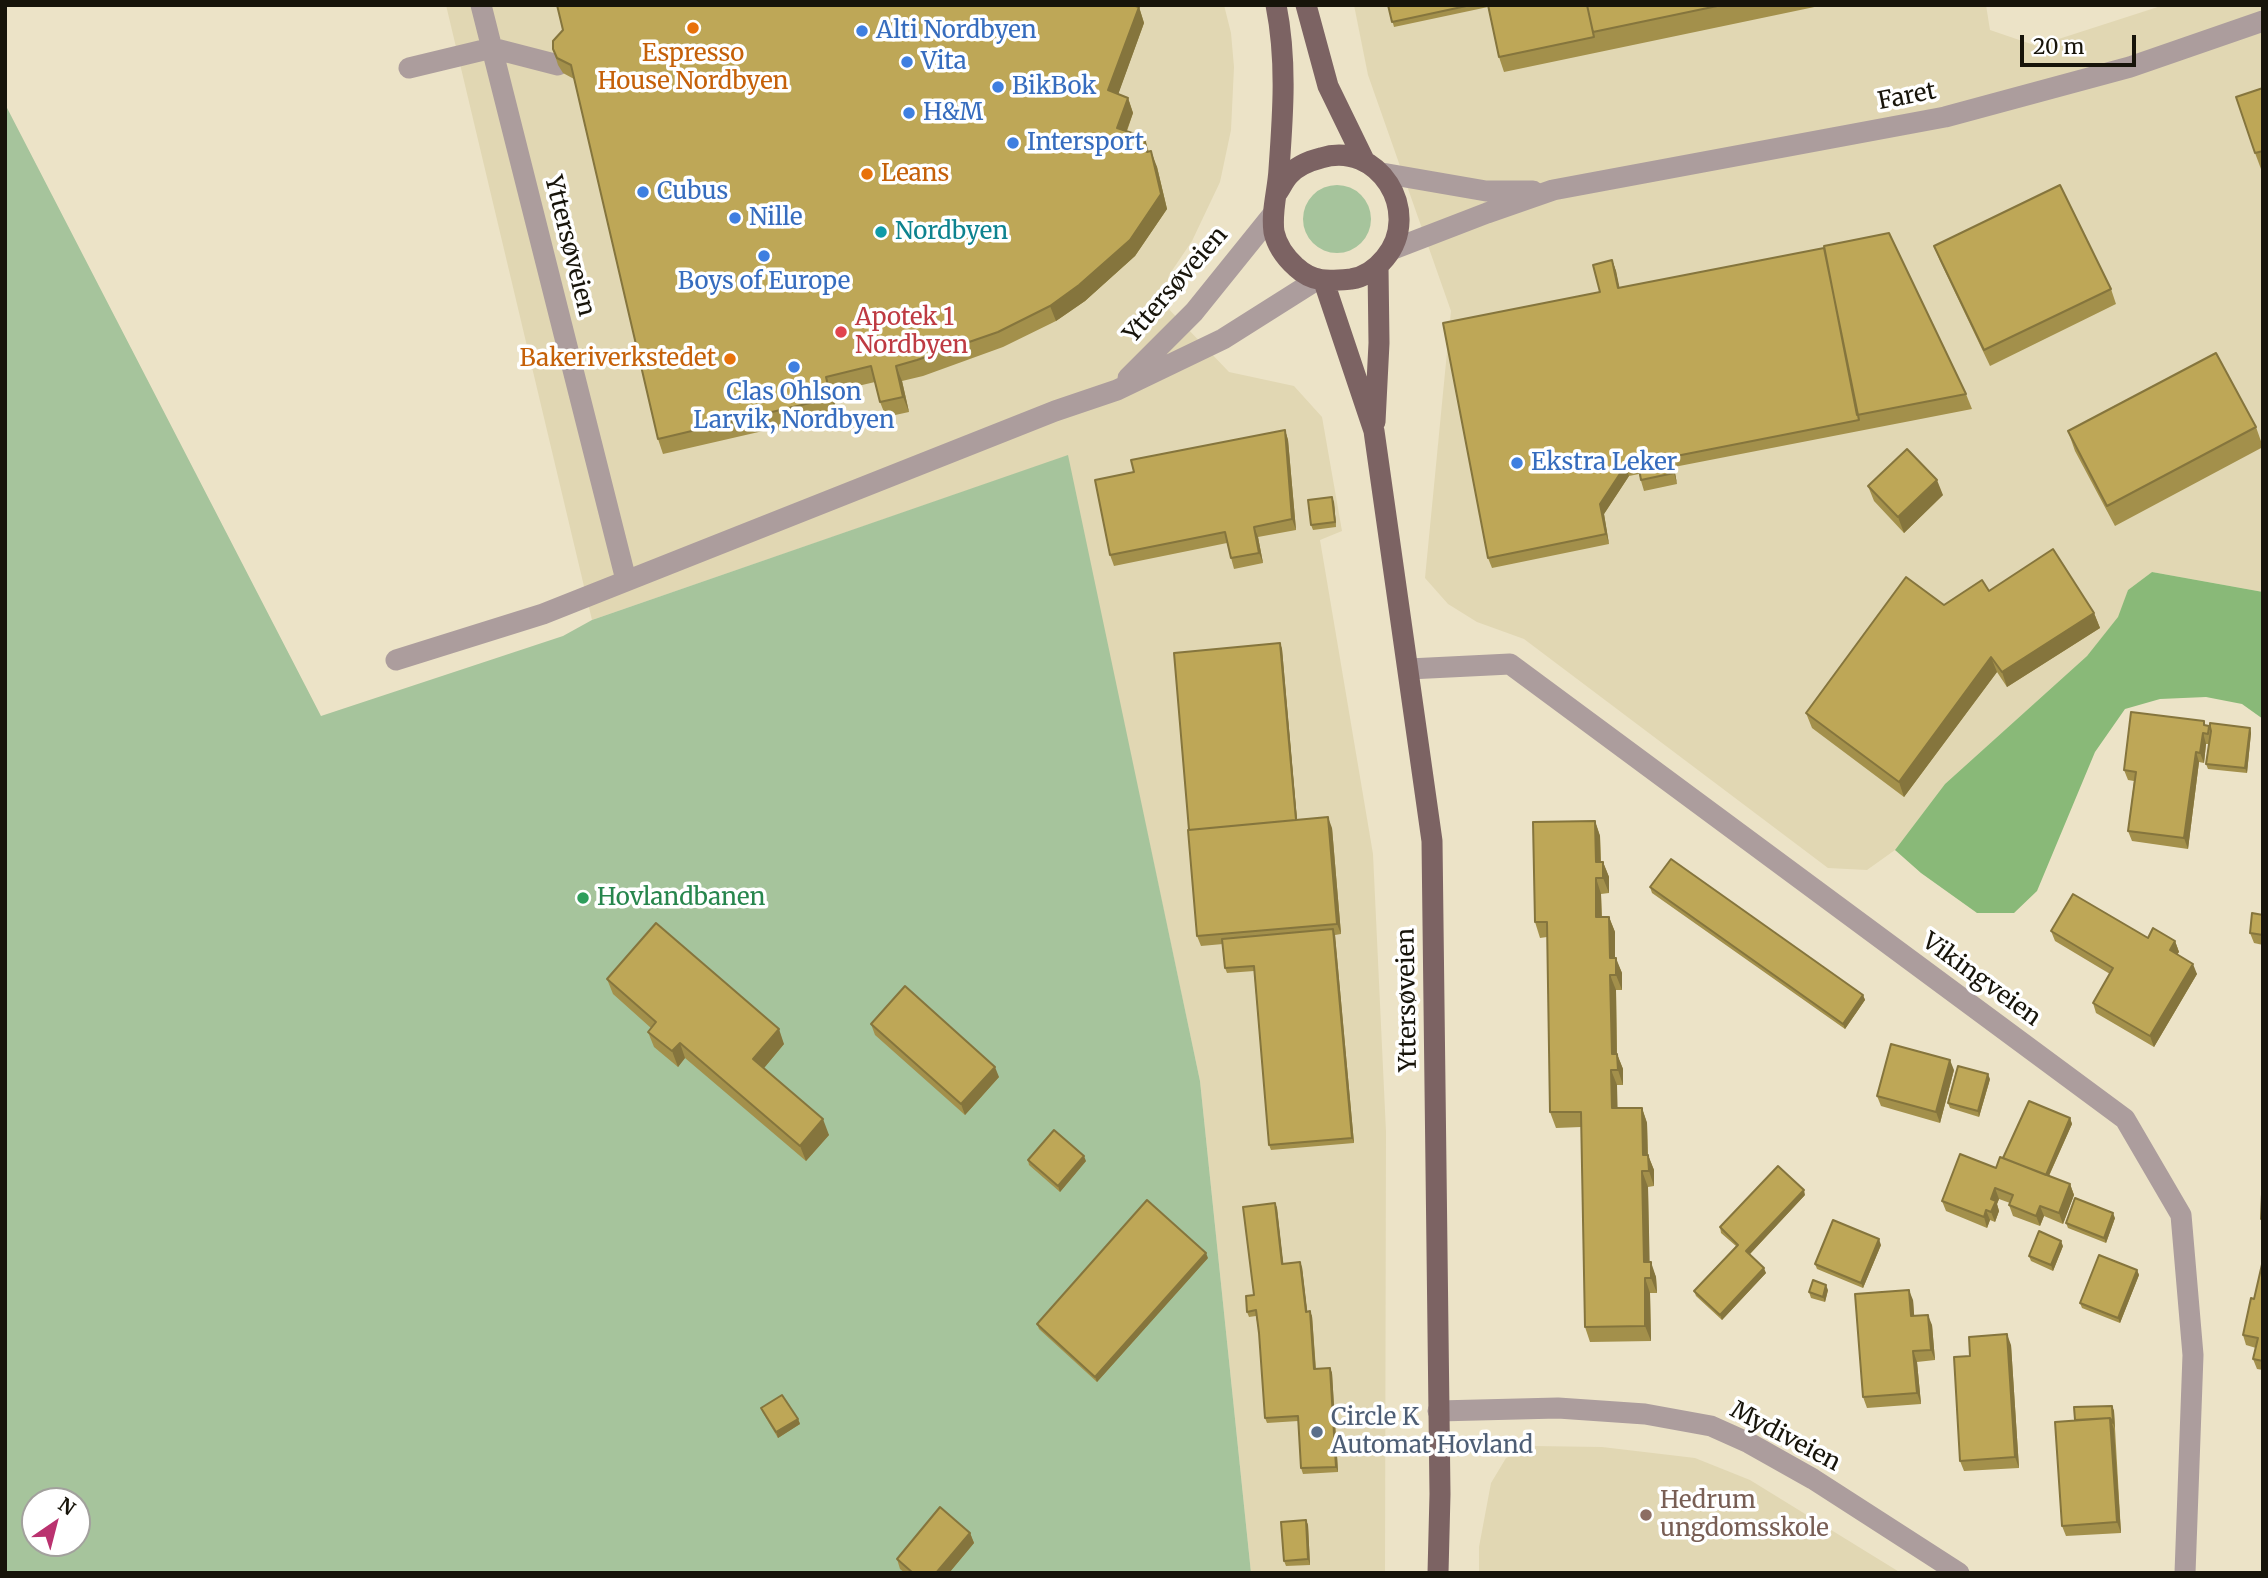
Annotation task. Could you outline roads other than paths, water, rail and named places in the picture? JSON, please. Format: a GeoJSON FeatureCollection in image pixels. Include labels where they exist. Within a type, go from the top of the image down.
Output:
{"type":"FeatureCollection","features":[{"type":"Feature","properties":{"kind":"main road"},"geometry":{"type":"LineString","coordinates":[[1276,5],[1283,72],[1275,235],[1283,254],[1298,270],[1321,280],[1360,278],[1385,259],[1399,230],[1399,209],[1393,190],[1374,168],[1328,86],[1306,5]]}},
{"type":"Feature","properties":{"kind":"main road"},"geometry":{"type":"LineString","coordinates":[[1275,204],[1289,175],[1306,162],[1329,155],[1346,154],[1374,168]]}},
{"type":"Feature","properties":{"kind":"main road","name":"Yttersøveien"},"geometry":{"type":"LineString","coordinates":[[1374,431],[1385,259]]}},
{"type":"Feature","properties":{"kind":"main road","name":"Yttersøveien"},"geometry":{"type":"LineString","coordinates":[[1321,280],[1374,431],[1432,841],[1438,1573]]}},
{"type":"Feature","properties":{"kind":"street","name":"Yttersøveien"},"geometry":{"type":"LineString","coordinates":[[481,5],[626,580]]}},
{"type":"Feature","properties":{"kind":"street","name":"Faret"},"geometry":{"type":"LineString","coordinates":[[1385,259],[1487,213],[1553,190],[1945,117],[2130,67],[2263,21]]}},
{"type":"Feature","properties":{"kind":"street"},"geometry":{"type":"LineString","coordinates":[[409,68],[492,48],[558,65]]}},
{"type":"Feature","properties":{"kind":"street","name":"Faret"},"geometry":{"type":"LineString","coordinates":[[1374,168],[1486,191],[1553,190]]}},
{"type":"Feature","properties":{"kind":"street","name":"Yttersøveien"},"geometry":{"type":"LineString","coordinates":[[1117,390],[1194,312],[1275,204]]}},
{"type":"Feature","properties":{"kind":"street","name":"Yttersøveien"},"geometry":{"type":"LineString","coordinates":[[396,660],[542,614],[1055,411],[1117,390],[1223,340],[1321,280]]}},
{"type":"Feature","properties":{"kind":"street","name":"Vikingveien"},"geometry":{"type":"LineString","coordinates":[[1409,669],[1510,664],[2125,1119],[2181,1215],[2193,1356],[2185,1573]]}},
{"type":"Feature","properties":{"kind":"street","name":"Mydiveien"},"geometry":{"type":"LineString","coordinates":[[1438,1411],[1558,1408],[1645,1414],[1711,1426],[1749,1443],[1813,1479],[1959,1573]]}},
{"type":"Feature","properties":{"kind":"place","name":"Espresso House Nordbyen"},"geometry":{"type":"Point","coordinates":[693,28]}},
{"type":"Feature","properties":{"kind":"place","name":"Alti Nordbyen"},"geometry":{"type":"Point","coordinates":[862,31]}},
{"type":"Feature","properties":{"kind":"place","name":"Vita"},"geometry":{"type":"Point","coordinates":[907,62]}},
{"type":"Feature","properties":{"kind":"place","name":"BikBok"},"geometry":{"type":"Point","coordinates":[998,87]}},
{"type":"Feature","properties":{"kind":"place","name":"H&M"},"geometry":{"type":"Point","coordinates":[909,113]}},
{"type":"Feature","properties":{"kind":"place","name":"Intersport"},"geometry":{"type":"Point","coordinates":[1013,143]}},
{"type":"Feature","properties":{"kind":"place","name":"Leans"},"geometry":{"type":"Point","coordinates":[867,174]}},
{"type":"Feature","properties":{"kind":"place","name":"Cubus"},"geometry":{"type":"Point","coordinates":[643,192]}},
{"type":"Feature","properties":{"kind":"place","name":"Nille"},"geometry":{"type":"Point","coordinates":[735,218]}},
{"type":"Feature","properties":{"kind":"place","name":"Nordbyen"},"geometry":{"type":"Point","coordinates":[881,232]}},
{"type":"Feature","properties":{"kind":"place","name":"Boys of Europe"},"geometry":{"type":"Point","coordinates":[764,256]}},
{"type":"Feature","properties":{"kind":"place","name":"Apotek 1 Nordbyen"},"geometry":{"type":"Point","coordinates":[841,332]}},
{"type":"Feature","properties":{"kind":"place","name":"Bakeriverkstedet"},"geometry":{"type":"Point","coordinates":[730,359]}},
{"type":"Feature","properties":{"kind":"place","name":"Clas Ohlson Larvik, Nordbyen"},"geometry":{"type":"Point","coordinates":[794,367]}},
{"type":"Feature","properties":{"kind":"place","name":"Ekstra Leker"},"geometry":{"type":"Point","coordinates":[1517,463]}},
{"type":"Feature","properties":{"kind":"place","name":"Hovlandbanen"},"geometry":{"type":"Point","coordinates":[583,898]}},
{"type":"Feature","properties":{"kind":"place","name":"Circle K Automat Hovland"},"geometry":{"type":"Point","coordinates":[1317,1432]}},
{"type":"Feature","properties":{"kind":"place","name":"Hedrum ungdomsskole"},"geometry":{"type":"Point","coordinates":[1646,1515]}}]}
